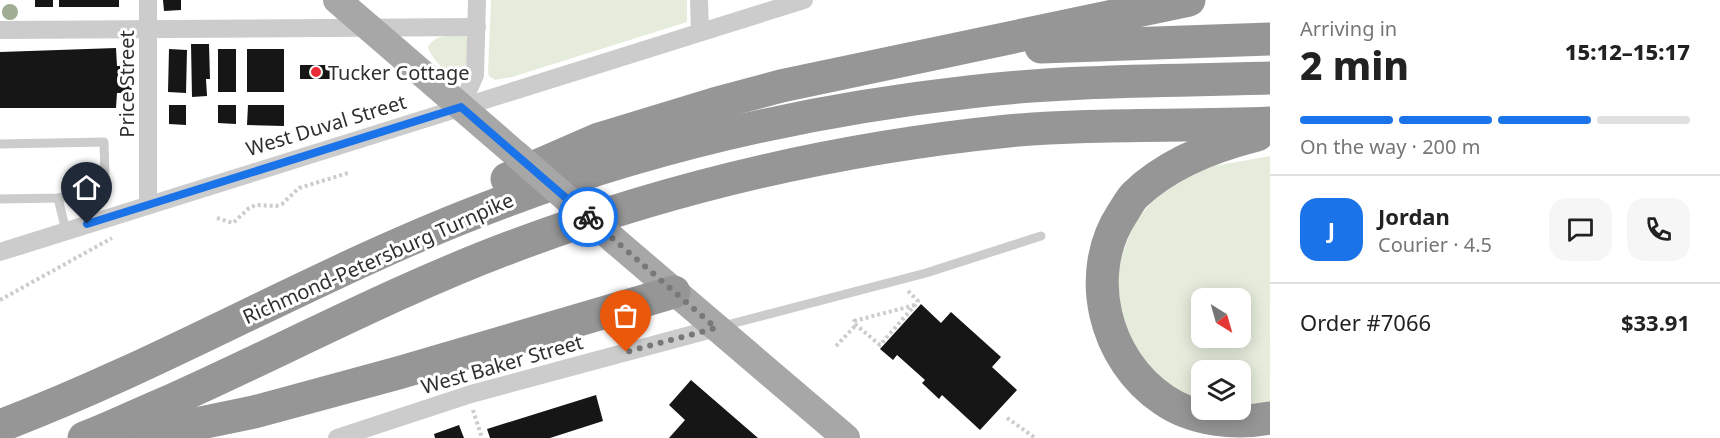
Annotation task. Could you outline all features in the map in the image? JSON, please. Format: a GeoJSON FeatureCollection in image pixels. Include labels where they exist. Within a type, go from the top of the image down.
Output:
{"type":"FeatureCollection","features":[{"type":"Feature","properties":{"kind":"highway"},"geometry":{"type":"LineString","coordinates":[[333,275],[454,199],[599,139],[781,86],[1189,0]]}},
{"type":"Feature","properties":{"kind":"highway"},"geometry":{"type":"LineString","coordinates":[[952,51],[1270,39]]}},
{"type":"Feature","properties":{"kind":"highway","name":"Richmond-Petersburg Turnpike"},"geometry":{"type":"LineString","coordinates":[[0,426],[86,391],[430,231],[544,187],[661,151],[798,118],[868,105],[971,91],[1084,83],[1270,78]]}},
{"type":"Feature","properties":{"kind":"highway","name":"Richmond-Petersburg Turnpike"},"geometry":{"type":"LineString","coordinates":[[88,437],[259,361],[387,298],[450,271],[586,220],[637,204],[739,177],[873,149],[1011,131],[1116,125],[1270,123]]}},
{"type":"Feature","properties":{"kind":"highway"},"geometry":{"type":"LineString","coordinates":[[1270,131],[1222,144],[1172,167],[1134,197],[1111,234],[1105,251],[1101,287],[1111,333],[1121,353],[1145,384],[1164,401],[1185,411],[1209,418],[1256,421],[1270,418]]}},
{"type":"Feature","properties":{"kind":"highway"},"geometry":{"type":"LineString","coordinates":[[88,437],[148,434],[254,412],[398,374],[674,292]]}},
{"type":"Feature","properties":{"kind":"main road"},"geometry":{"type":"LineString","coordinates":[[337,0],[846,438]]}},
{"type":"Feature","properties":{"kind":"street","name":"Price Street"},"geometry":{"type":"LineString","coordinates":[[148,0],[148,205]]}},
{"type":"Feature","properties":{"kind":"street"},"geometry":{"type":"LineString","coordinates":[[461,107],[475,75],[477,0]]}},
{"type":"Feature","properties":{"kind":"street"},"geometry":{"type":"LineString","coordinates":[[699,0],[700,32]]}},
{"type":"Feature","properties":{"kind":"street","name":"West Duval Street"},"geometry":{"type":"LineString","coordinates":[[0,252],[804,0]]}},
{"type":"Feature","properties":{"kind":"street"},"geometry":{"type":"LineString","coordinates":[[0,30],[477,27]]}},
{"type":"Feature","properties":{"kind":"street","name":"West Baker Street"},"geometry":{"type":"LineString","coordinates":[[337,438],[471,394],[716,328]]}},
{"type":"Feature","properties":{"kind":"lane"},"geometry":{"type":"LineString","coordinates":[[0,144],[104,142],[105,178],[97,191],[58,198],[0,199]]}},
{"type":"Feature","properties":{"kind":"lane"},"geometry":{"type":"LineString","coordinates":[[58,198],[66,231]]}},
{"type":"Feature","properties":{"kind":"lane"},"geometry":{"type":"LineString","coordinates":[[716,328],[926,273],[1041,236]]}},
{"type":"Feature","properties":{"kind":"path"},"geometry":{"type":"LineString","coordinates":[[217,218],[233,223],[249,208],[256,205],[282,204],[299,188],[348,173]]}},
{"type":"Feature","properties":{"kind":"path"},"geometry":{"type":"LineString","coordinates":[[0,300],[121,233]]}},
{"type":"Feature","properties":{"kind":"path"},"geometry":{"type":"LineString","coordinates":[[856,325],[880,345],[918,301],[908,291]]}},
{"type":"Feature","properties":{"kind":"path"},"geometry":{"type":"LineString","coordinates":[[836,346],[856,325],[855,321],[915,305]]}},
{"type":"Feature","properties":{"kind":"path"},"geometry":{"type":"LineString","coordinates":[[472,410],[482,438]]}},
{"type":"Feature","properties":{"kind":"path"},"geometry":{"type":"LineString","coordinates":[[1007,418],[1034,437]]}},
{"type":"Feature","properties":{"kind":"green space"},"geometry":{"type":"Polygon","coordinates":[[[491,0],[687,0],[687,22],[512,77],[495,80],[489,76],[488,71],[491,0]]]}},
{"type":"Feature","properties":{"kind":"green space"},"geometry":{"type":"Polygon","coordinates":[[[466,36],[468,40],[466,66],[459,73],[448,72],[433,57],[428,47],[439,37],[466,36]]]}},
{"type":"Feature","properties":{"kind":"green space"},"geometry":{"type":"Polygon","coordinates":[[[1270,156],[1270,406],[1251,409],[1251,360],[1191,360],[1191,398],[1166,384],[1136,352],[1118,310],[1119,263],[1134,223],[1171,184],[1189,174],[1214,166],[1270,156]]]}},
{"type":"Feature","properties":{"kind":"building"},"geometry":{"type":"Polygon","coordinates":[[[35,0],[53,0],[53,7],[35,7],[35,0]]]}},
{"type":"Feature","properties":{"kind":"building"},"geometry":{"type":"Polygon","coordinates":[[[59,0],[119,0],[119,7],[59,7],[59,0]]]}},
{"type":"Feature","properties":{"kind":"building"},"geometry":{"type":"Polygon","coordinates":[[[163,0],[181,0],[181,10],[164,11],[163,0]]]}},
{"type":"Feature","properties":{"kind":"building"},"geometry":{"type":"Polygon","coordinates":[[[191,44],[209,44],[210,79],[206,79],[207,96],[192,97],[191,44]]]}},
{"type":"Feature","properties":{"kind":"building"},"geometry":{"type":"Polygon","coordinates":[[[116,48],[117,66],[130,66],[132,93],[117,93],[116,108],[0,108],[0,52],[116,48]]]}},
{"type":"Feature","properties":{"kind":"building"},"geometry":{"type":"Polygon","coordinates":[[[169,49],[187,50],[186,93],[168,92],[169,49]]]}},
{"type":"Feature","properties":{"kind":"building"},"geometry":{"type":"Polygon","coordinates":[[[218,49],[236,49],[236,92],[218,92],[218,49]]]}},
{"type":"Feature","properties":{"kind":"building"},"geometry":{"type":"Polygon","coordinates":[[[247,49],[284,49],[284,92],[247,92],[247,49]]]}},
{"type":"Feature","properties":{"kind":"building","name":"Tucker Cottage"},"geometry":{"type":"Polygon","coordinates":[[[300,65],[332,65],[332,79],[300,79],[300,65]]]}},
{"type":"Feature","properties":{"kind":"building"},"geometry":{"type":"Polygon","coordinates":[[[169,105],[186,105],[186,125],[169,124],[169,105]]]}},
{"type":"Feature","properties":{"kind":"building"},"geometry":{"type":"Polygon","coordinates":[[[218,105],[236,105],[236,124],[218,123],[218,105]]]}},
{"type":"Feature","properties":{"kind":"building"},"geometry":{"type":"Polygon","coordinates":[[[248,105],[284,105],[284,126],[247,125],[248,105]]]}},
{"type":"Feature","properties":{"kind":"building"},"geometry":{"type":"Polygon","coordinates":[[[921,304],[941,323],[951,312],[1001,357],[992,367],[1017,390],[980,430],[942,395],[939,399],[922,383],[925,380],[897,355],[893,360],[880,349],[921,304]]]}},
{"type":"Feature","properties":{"kind":"building"},"geometry":{"type":"Polygon","coordinates":[[[691,380],[758,438],[669,438],[685,420],[669,405],[691,380]]]}},
{"type":"Feature","properties":{"kind":"building"},"geometry":{"type":"Polygon","coordinates":[[[596,395],[603,421],[550,438],[490,438],[487,429],[596,395]]]}},
{"type":"Feature","properties":{"kind":"building"},"geometry":{"type":"Polygon","coordinates":[[[459,425],[464,438],[435,438],[434,434],[459,425]]]}},
{"type":"Feature","properties":{"kind":"way so far"},"geometry":{"type":"LineString","coordinates":[[588,217],[716,328],[626,352]]}},
{"type":"Feature","properties":{"kind":"place","name":"Tucker Cottage"},"geometry":{"type":"Point","coordinates":[316,72]}},
{"type":"Feature","properties":{"kind":"route"},"geometry":{"type":"LineString","coordinates":[[87,224],[461,107],[588,217]]}}]}
